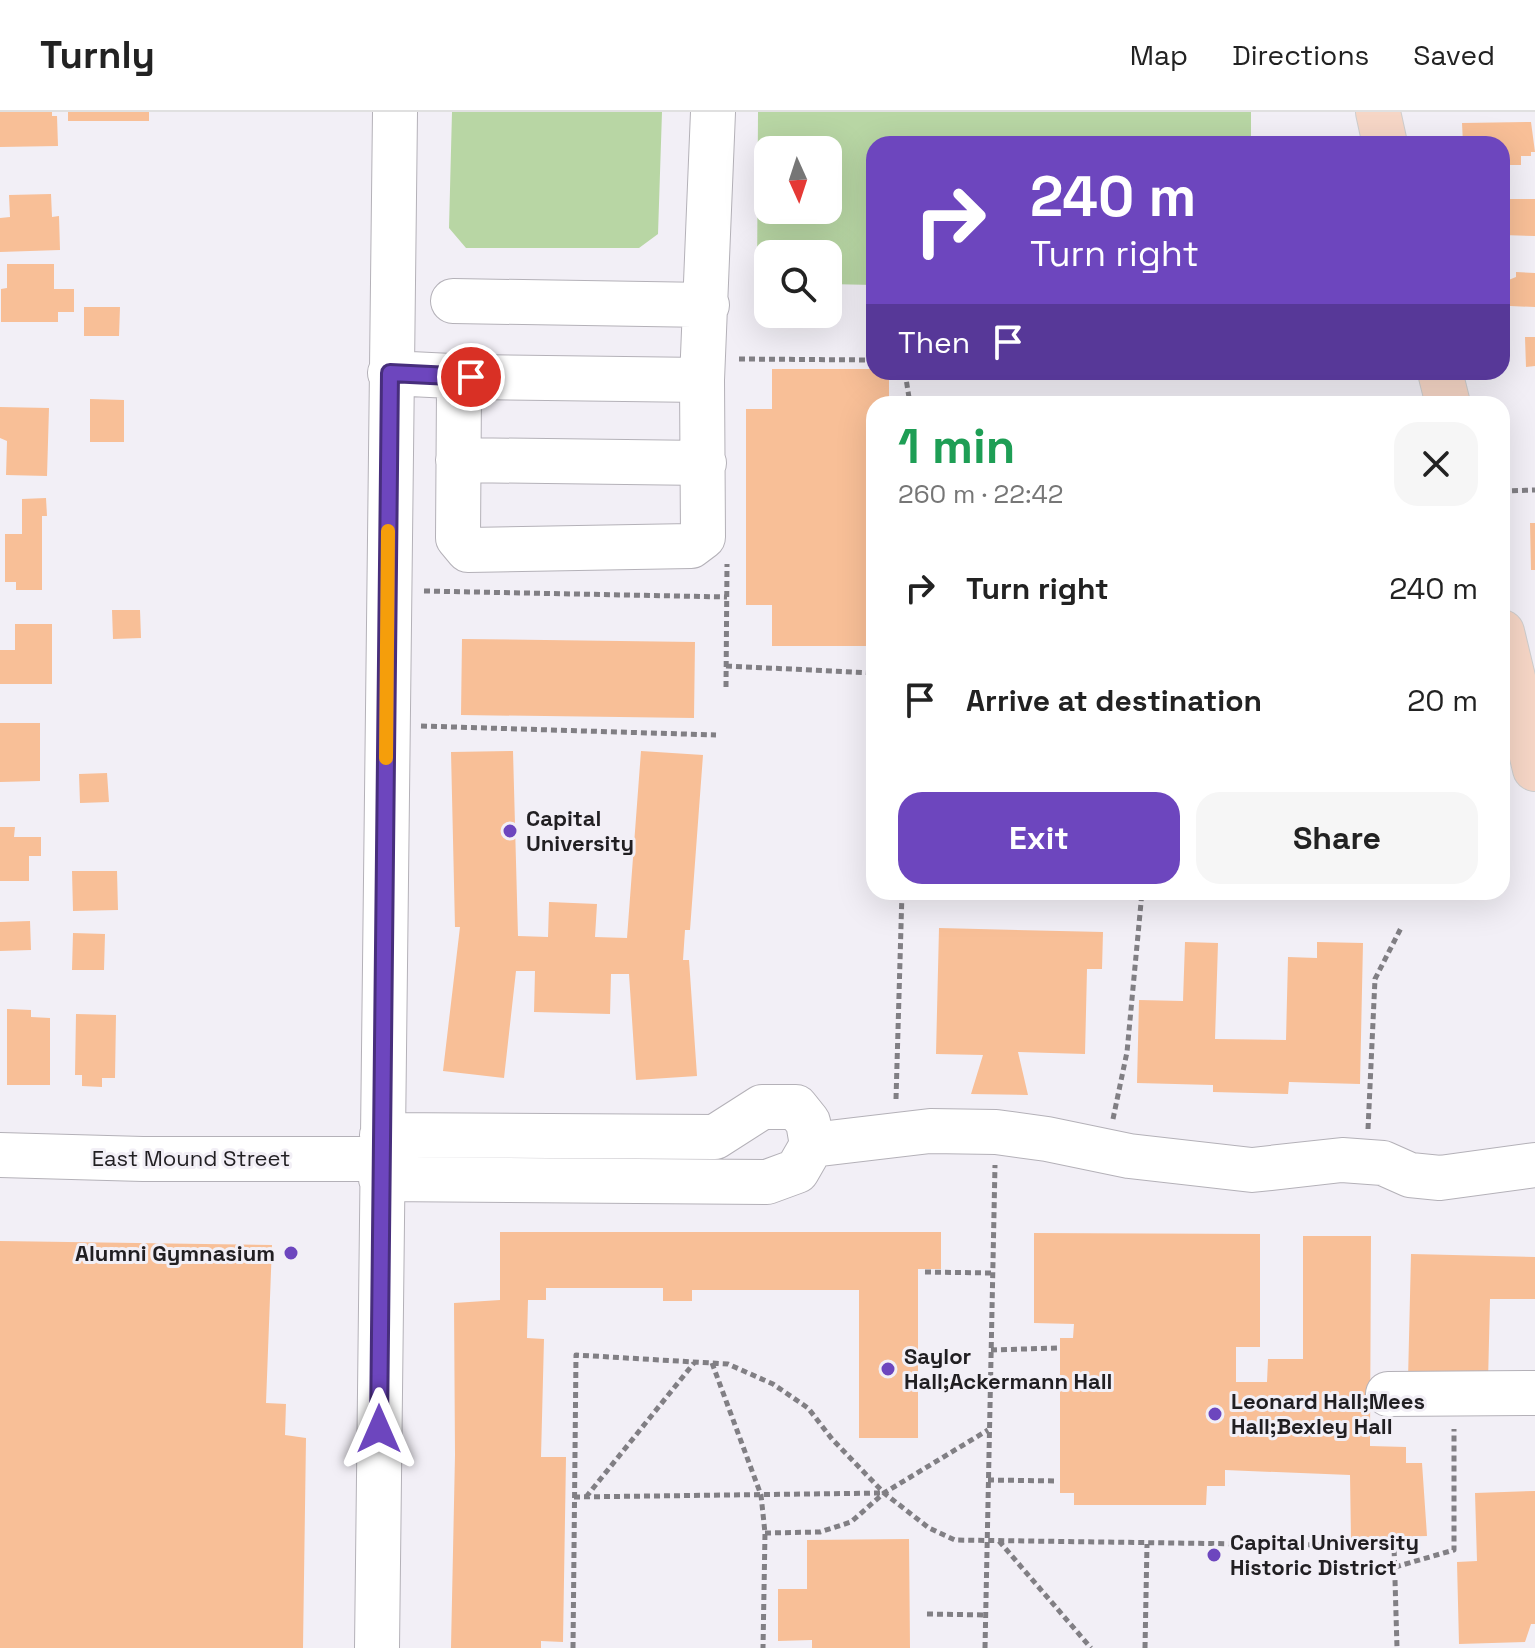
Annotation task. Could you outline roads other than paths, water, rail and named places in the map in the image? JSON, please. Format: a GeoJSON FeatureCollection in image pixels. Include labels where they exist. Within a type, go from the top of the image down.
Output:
{"type":"FeatureCollection","features":[{"type":"Feature","properties":{"kind":"main road"},"geometry":{"type":"LineString","coordinates":[[1378,112],[1383,136]]}},
{"type":"Feature","properties":{"kind":"main road"},"geometry":{"type":"LineString","coordinates":[[1510,665],[1535,769]]}},
{"type":"Feature","properties":{"kind":"street"},"geometry":{"type":"LineString","coordinates":[[377,1648],[395,112]]}},
{"type":"Feature","properties":{"kind":"street"},"geometry":{"type":"LineString","coordinates":[[471,377],[459,390],[458,538],[468,550],[691,546],[703,537],[704,463],[715,370],[707,305],[713,112]]}},
{"type":"Feature","properties":{"kind":"street"},"geometry":{"type":"LineString","coordinates":[[453,301],[707,305]]}},
{"type":"Feature","properties":{"kind":"street"},"geometry":{"type":"LineString","coordinates":[[390,373],[471,377],[715,370]]}},
{"type":"Feature","properties":{"kind":"street"},"geometry":{"type":"LineString","coordinates":[[458,460],[704,463]]}},
{"type":"Feature","properties":{"kind":"street"},"geometry":{"type":"LineString","coordinates":[[762,1107],[796,1107],[808,1122],[812,1145],[797,1171],[767,1182],[381,1158],[715,1137],[762,1107]]}},
{"type":"Feature","properties":{"kind":"street"},"geometry":{"type":"LineString","coordinates":[[812,1145],[930,1131],[996,1132],[1106,1151],[1252,1170],[1342,1160],[1383,1163],[1410,1175],[1440,1178],[1535,1165]]}},
{"type":"Feature","properties":{"kind":"street","name":"East Mound Street"},"geometry":{"type":"LineString","coordinates":[[0,1155],[143,1159],[381,1158]]}},
{"type":"Feature","properties":{"kind":"street"},"geometry":{"type":"LineString","coordinates":[[1388,1394],[1535,1393]]}},
{"type":"Feature","properties":{"kind":"place","name":"Capital University"},"geometry":{"type":"Point","coordinates":[510,831]}},
{"type":"Feature","properties":{"kind":"place","name":"Alumni Gymnasium"},"geometry":{"type":"Point","coordinates":[291,1253]}},
{"type":"Feature","properties":{"kind":"place","name":"Saylor Hall;Ackermann Hall"},"geometry":{"type":"Point","coordinates":[888,1369]}},
{"type":"Feature","properties":{"kind":"place","name":"Leonard Hall;Mees Hall;Bexley Hall"},"geometry":{"type":"Point","coordinates":[1215,1414]}},
{"type":"Feature","properties":{"kind":"place","name":"Capital University Historic District"},"geometry":{"type":"Point","coordinates":[1214,1555]}}]}
